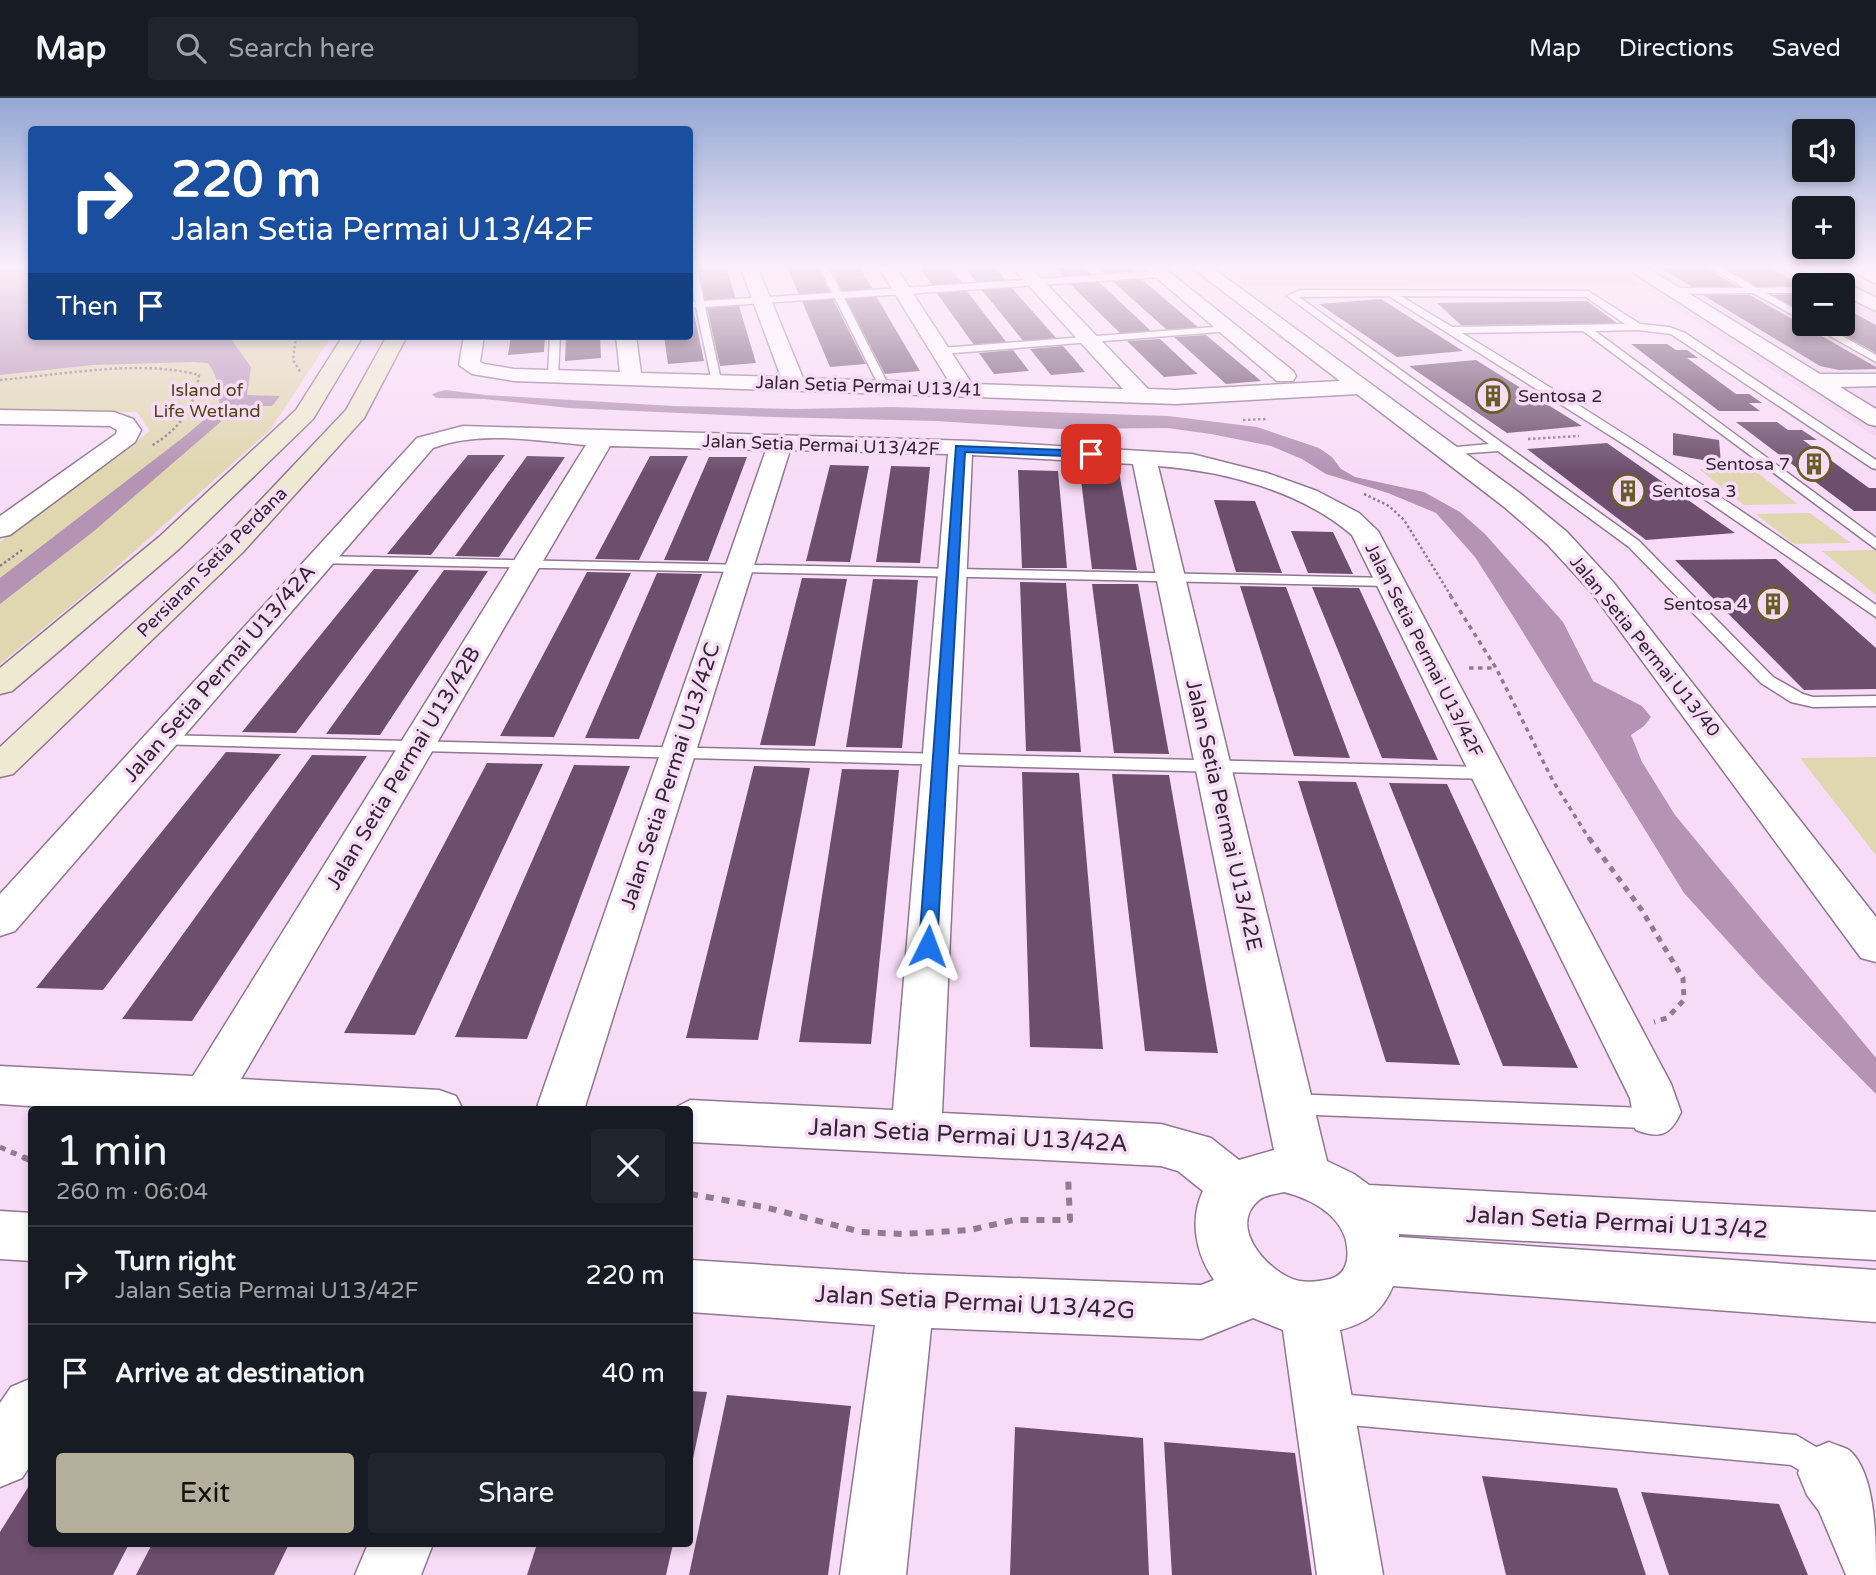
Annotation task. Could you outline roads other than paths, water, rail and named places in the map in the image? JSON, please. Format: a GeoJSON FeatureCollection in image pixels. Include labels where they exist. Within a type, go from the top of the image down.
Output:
{"type":"FeatureCollection","features":[{"type":"Feature","properties":{"kind":"main road","name":"Persiaran Setia Perdana"},"geometry":{"type":"LineString","coordinates":[[0,684],[169,543],[305,414],[351,340]]}},
{"type":"Feature","properties":{"kind":"main road","name":"Persiaran Setia Perdana"},"geometry":{"type":"LineString","coordinates":[[0,766],[233,546],[356,413],[395,340]]}},
{"type":"Feature","properties":{"kind":"street"},"geometry":{"type":"LineString","coordinates":[[775,335],[794,383]]}},
{"type":"Feature","properties":{"kind":"street"},"geometry":{"type":"LineString","coordinates":[[931,335],[965,389]]}},
{"type":"Feature","properties":{"kind":"street"},"geometry":{"type":"LineString","coordinates":[[1084,335],[1141,395]]}},
{"type":"Feature","properties":{"kind":"street"},"geometry":{"type":"LineString","coordinates":[[1234,335],[1285,376]]}},
{"type":"Feature","properties":{"kind":"street","name":"Jalan Setia Permai U13/40"},"geometry":{"type":"LineString","coordinates":[[1290,335],[1512,500],[1557,538],[1603,588],[1876,947]]}},
{"type":"Feature","properties":{"kind":"street"},"geometry":{"type":"LineString","coordinates":[[1741,335],[1876,419]]}},
{"type":"Feature","properties":{"kind":"street","name":"Jalan Setia Permai U13/41"},"geometry":{"type":"LineString","coordinates":[[473,340],[469,365],[479,370],[514,375],[1141,395],[1198,401],[1279,404],[1367,393]]}},
{"type":"Feature","properties":{"kind":"street"},"geometry":{"type":"LineString","coordinates":[[626,340],[631,377]]}},
{"type":"Feature","properties":{"kind":"street"},"geometry":{"type":"LineString","coordinates":[[1815,381],[1876,380]]}},
{"type":"Feature","properties":{"kind":"street"},"geometry":{"type":"LineString","coordinates":[[0,417],[114,419],[125,424],[129,430],[127,437],[0,529]]}},
{"type":"Feature","properties":{"kind":"street","name":"Jalan Setia Permai U13/42F"},"geometry":{"type":"LineString","coordinates":[[444,435],[468,432],[1144,457],[1217,466],[1324,503],[1351,517],[1364,531],[1657,1105],[1657,1112],[1653,1116]]}},
{"type":"Feature","properties":{"kind":"street","name":"Jalan Setia Permai U13/42A"},"geometry":{"type":"LineString","coordinates":[[0,921],[425,443],[444,435]]}},
{"type":"Feature","properties":{"kind":"street","name":"Jalan Setia Permai U13/42B"},"geometry":{"type":"LineString","coordinates":[[205,1098],[602,439]]}},
{"type":"Feature","properties":{"kind":"street","name":"Jalan Setia Permai U13/42C"},"geometry":{"type":"LineString","coordinates":[[561,1106],[780,443]]}},
{"type":"Feature","properties":{"kind":"street"},"geometry":{"type":"LineString","coordinates":[[916,1131],[960,449]]}},
{"type":"Feature","properties":{"kind":"street","name":"Jalan Setia Permai U13/42E"},"geometry":{"type":"LineString","coordinates":[[1144,457],[1304,1173]]}},
{"type":"Feature","properties":{"kind":"street"},"geometry":{"type":"LineString","coordinates":[[0,1085],[361,1106]]}},
{"type":"Feature","properties":{"kind":"street","name":"Jalan Setia Permai U13/42A"},"geometry":{"type":"LineString","coordinates":[[693,1121],[1161,1145],[1192,1153],[1234,1186]]}},
{"type":"Feature","properties":{"kind":"street"},"geometry":{"type":"LineString","coordinates":[[1266,1171],[1304,1173],[1343,1193],[1358,1208],[1374,1243],[1375,1260],[1370,1282],[1354,1298],[1334,1308],[1282,1300],[1236,1270],[1223,1247],[1219,1225],[1223,1203],[1234,1186],[1248,1176],[1266,1171]]}},
{"type":"Feature","properties":{"kind":"street","name":"Jalan Setia Permai U13/42"},"geometry":{"type":"LineString","coordinates":[[1358,1208],[1876,1236]]}},
{"type":"Feature","properties":{"kind":"street"},"geometry":{"type":"LineString","coordinates":[[1644,1223],[1668,1280]]}},
{"type":"Feature","properties":{"kind":"street"},"geometry":{"type":"LineString","coordinates":[[0,1235],[28,1237]]}},
{"type":"Feature","properties":{"kind":"street"},"geometry":{"type":"LineString","coordinates":[[1375,1260],[1876,1296]]}},
{"type":"Feature","properties":{"kind":"street","name":"Jalan Setia Permai U13/42G"},"geometry":{"type":"LineString","coordinates":[[693,1286],[906,1301],[1201,1312],[1282,1300]]}},
{"type":"Feature","properties":{"kind":"street"},"geometry":{"type":"LineString","coordinates":[[1282,1300],[1324,1408],[1350,1575]]}},
{"type":"Feature","properties":{"kind":"street"},"geometry":{"type":"LineString","coordinates":[[873,1575],[906,1301]]}},
{"type":"Feature","properties":{"kind":"street"},"geometry":{"type":"LineString","coordinates":[[0,1457],[28,1414]]}},
{"type":"Feature","properties":{"kind":"street"},"geometry":{"type":"LineString","coordinates":[[1829,1473],[1841,1489],[1876,1568]]}},
{"type":"Feature","properties":{"kind":"street"},"geometry":{"type":"LineString","coordinates":[[388,1575],[400,1547]]}},
{"type":"Feature","properties":{"kind":"lane"},"geometry":{"type":"LineString","coordinates":[[703,335],[716,380]]}},
{"type":"Feature","properties":{"kind":"lane"},"geometry":{"type":"LineString","coordinates":[[858,335],[884,386]]}},
{"type":"Feature","properties":{"kind":"lane"},"geometry":{"type":"LineString","coordinates":[[941,351],[1145,335]]}},
{"type":"Feature","properties":{"kind":"lane"},"geometry":{"type":"LineString","coordinates":[[1346,335],[1634,544],[1767,680],[1797,698],[1812,702],[1876,701]]}},
{"type":"Feature","properties":{"kind":"lane"},"geometry":{"type":"LineString","coordinates":[[1458,335],[1618,433],[1779,540],[1876,612]]}},
{"type":"Feature","properties":{"kind":"lane"},"geometry":{"type":"LineString","coordinates":[[1594,335],[1876,545]]}},
{"type":"Feature","properties":{"kind":"lane"},"geometry":{"type":"LineString","coordinates":[[1679,335],[1876,465]]}},
{"type":"Feature","properties":{"kind":"lane"},"geometry":{"type":"LineString","coordinates":[[1835,336],[1876,359]]}},
{"type":"Feature","properties":{"kind":"lane"},"geometry":{"type":"LineString","coordinates":[[553,376],[555,340]]}},
{"type":"Feature","properties":{"kind":"lane"},"geometry":{"type":"LineString","coordinates":[[1446,452],[1497,444]]}},
{"type":"Feature","properties":{"kind":"lane"},"geometry":{"type":"LineString","coordinates":[[319,560],[1390,582]]}},
{"type":"Feature","properties":{"kind":"lane"},"geometry":{"type":"LineString","coordinates":[[160,740],[1487,773]]}},
{"type":"Feature","properties":{"kind":"lane"},"geometry":{"type":"LineString","coordinates":[[1289,1104],[1653,1116]]}},
{"type":"Feature","properties":{"kind":"lane"},"geometry":{"type":"LineString","coordinates":[[1324,1408],[1796,1450],[1829,1473]]}},
{"type":"Feature","properties":{"kind":"place","name":"Sentosa 2"},"geometry":{"type":"Point","coordinates":[1493,396]}},
{"type":"Feature","properties":{"kind":"place","name":"Sentosa 7"},"geometry":{"type":"Point","coordinates":[1814,464]}},
{"type":"Feature","properties":{"kind":"place","name":"Sentosa 3"},"geometry":{"type":"Point","coordinates":[1628,491]}},
{"type":"Feature","properties":{"kind":"place","name":"Sentosa 4"},"geometry":{"type":"Point","coordinates":[1773,604]}},
{"type":"Feature","properties":{"kind":"park label","name":"Island of Life Wetland"},"geometry":{"type":"Point","coordinates":[207,400]}}]}
